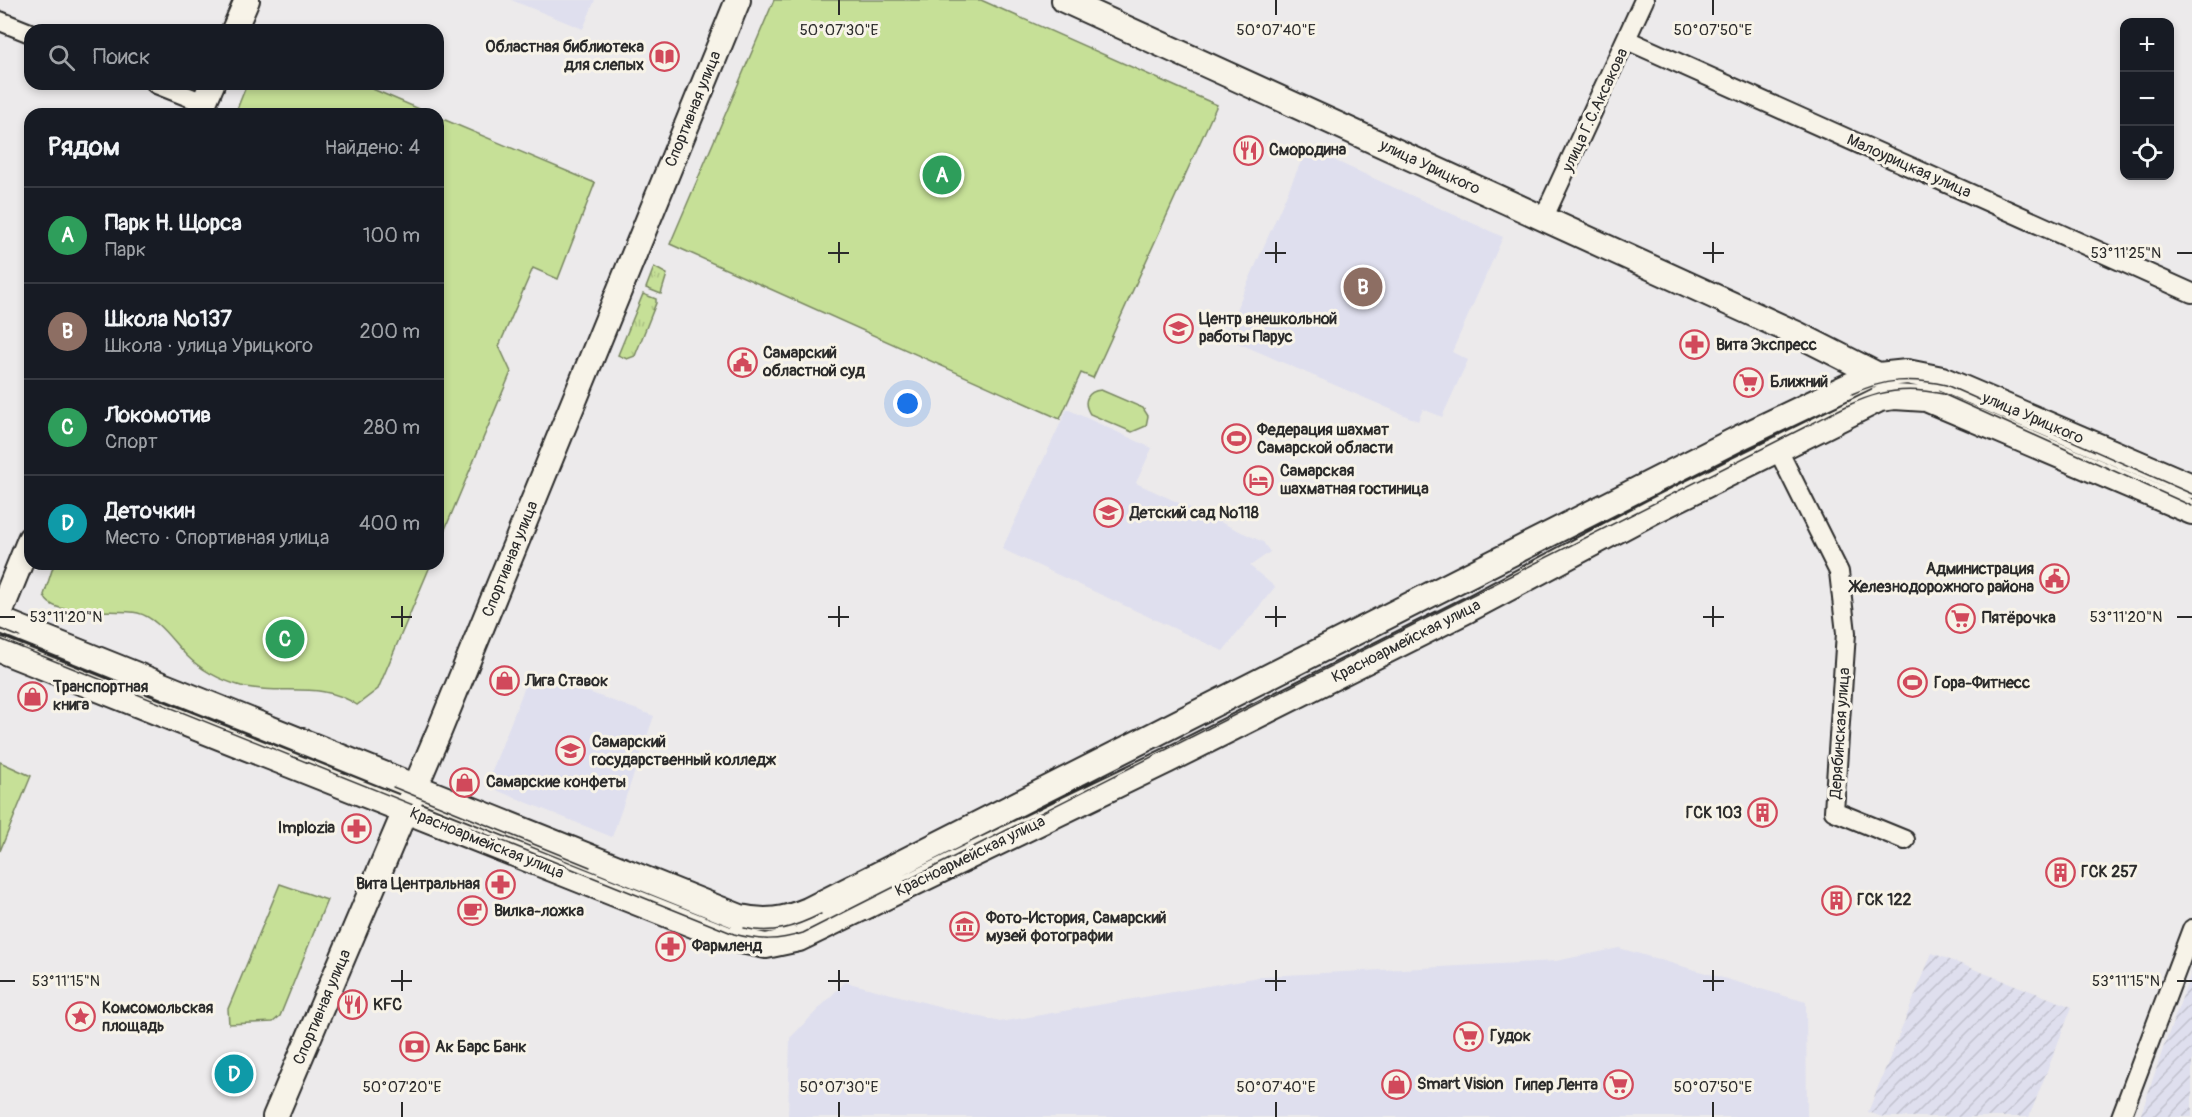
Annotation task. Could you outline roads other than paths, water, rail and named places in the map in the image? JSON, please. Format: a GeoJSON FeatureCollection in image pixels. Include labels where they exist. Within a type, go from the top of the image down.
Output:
{"type":"FeatureCollection","features":[{"type":"Feature","properties":{"kind":"main road"},"geometry":{"type":"LineString","coordinates":[[237,24],[247,0]]}},
{"type":"Feature","properties":{"kind":"main road","name":"Спортивная улица"},"geometry":{"type":"LineString","coordinates":[[275,1117],[414,786],[445,718],[738,0]]}},
{"type":"Feature","properties":{"kind":"main road","name":"улица Урицкого"},"geometry":{"type":"LineString","coordinates":[[1064,0],[1797,334],[1917,398],[2192,512]]}},
{"type":"Feature","properties":{"kind":"main road"},"geometry":{"type":"LineString","coordinates":[[1797,334],[1925,374]]}},
{"type":"Feature","properties":{"kind":"main road","name":"улица Урицкого"},"geometry":{"type":"LineString","coordinates":[[1873,375],[1906,372],[1942,379],[2192,486]]}},
{"type":"Feature","properties":{"kind":"main road","name":"Красноармейская улица"},"geometry":{"type":"LineString","coordinates":[[0,620],[740,917],[759,921],[777,921],[808,910],[1741,437],[1873,375]]}},
{"type":"Feature","properties":{"kind":"main road","name":"Красноармейская улица"},"geometry":{"type":"LineString","coordinates":[[0,650],[726,938],[766,946],[783,944],[831,925],[1188,751],[1468,610],[1778,448],[1880,399],[1917,398]]}},
{"type":"Feature","properties":{"kind":"main road"},"geometry":{"type":"LineString","coordinates":[[0,613],[24,554]]}},
{"type":"Feature","properties":{"kind":"street","name":"улица Г.С.Аксакова"},"geometry":{"type":"LineString","coordinates":[[1543,219],[1644,0]]}},
{"type":"Feature","properties":{"kind":"street"},"geometry":{"type":"LineString","coordinates":[[0,21],[24,31]]}},
{"type":"Feature","properties":{"kind":"street","name":"Малоурицкая улица"},"geometry":{"type":"LineString","coordinates":[[1627,40],[2192,293]]}},
{"type":"Feature","properties":{"kind":"street"},"geometry":{"type":"LineString","coordinates":[[174,90],[205,100]]}},
{"type":"Feature","properties":{"kind":"street","name":"Дерябинская улица"},"geometry":{"type":"LineString","coordinates":[[1778,448],[1839,572],[1846,633],[1834,811],[1905,840]]}},
{"type":"Feature","properties":{"kind":"street"},"geometry":{"type":"LineString","coordinates":[[2121,1117],[2191,929]]}},
{"type":"Feature","properties":{"kind":"tram line"},"geometry":{"type":"LineString","coordinates":[[1852,394],[1887,382],[1910,380],[1946,385],[2192,494]]}},
{"type":"Feature","properties":{"kind":"tram line"},"geometry":{"type":"LineString","coordinates":[[0,639],[734,934],[760,939],[777,939],[803,933],[1840,409],[1871,396],[1904,390],[1943,394],[2192,506]]}},
{"type":"Feature","properties":{"kind":"tram line"},"geometry":{"type":"LineString","coordinates":[[0,629],[20,637]]}},
{"type":"Feature","properties":{"kind":"tram line"},"geometry":{"type":"LineString","coordinates":[[393,787],[590,867]]}},
{"type":"Feature","properties":{"kind":"tram line"},"geometry":{"type":"LineString","coordinates":[[744,928],[774,930],[802,923],[821,914]]}},
{"type":"Feature","properties":{"kind":"place","name":"Областная библиотека для слепых"},"geometry":{"type":"Point","coordinates":[665,56]}},
{"type":"Feature","properties":{"kind":"place","name":"Смородина"},"geometry":{"type":"Point","coordinates":[1248,150]}},
{"type":"Feature","properties":{"kind":"place","name":"Парк Н. Щорса"},"geometry":{"type":"Point","coordinates":[942,175]}},
{"type":"Feature","properties":{"kind":"place","name":"Школа №137"},"geometry":{"type":"Point","coordinates":[1363,287]}},
{"type":"Feature","properties":{"kind":"place","name":"Центр внешкольной работы Парус"},"geometry":{"type":"Point","coordinates":[1178,328]}},
{"type":"Feature","properties":{"kind":"place","name":"Вита Экспресс"},"geometry":{"type":"Point","coordinates":[1695,345]}},
{"type":"Feature","properties":{"kind":"place","name":"Самарский областной суд"},"geometry":{"type":"Point","coordinates":[742,362]}},
{"type":"Feature","properties":{"kind":"place","name":"Ближний"},"geometry":{"type":"Point","coordinates":[1749,382]}},
{"type":"Feature","properties":{"kind":"place","name":"Федерация шахмат Самарской области"},"geometry":{"type":"Point","coordinates":[1236,439]}},
{"type":"Feature","properties":{"kind":"place","name":"Самарская шахматная гостиница"},"geometry":{"type":"Point","coordinates":[1259,480]}},
{"type":"Feature","properties":{"kind":"place","name":"Детский сад №118"},"geometry":{"type":"Point","coordinates":[1109,513]}},
{"type":"Feature","properties":{"kind":"place","name":"Администрация Железнодорожного района"},"geometry":{"type":"Point","coordinates":[2055,578]}},
{"type":"Feature","properties":{"kind":"place","name":"Пятёрочка"},"geometry":{"type":"Point","coordinates":[1961,618]}},
{"type":"Feature","properties":{"kind":"place","name":"Локомотив"},"geometry":{"type":"Point","coordinates":[285,639]}},
{"type":"Feature","properties":{"kind":"place","name":"Лига Ставок"},"geometry":{"type":"Point","coordinates":[504,681]}},
{"type":"Feature","properties":{"kind":"place","name":"Гора-Фитнесс"},"geometry":{"type":"Point","coordinates":[1913,683]}},
{"type":"Feature","properties":{"kind":"place","name":"Транспортная книга"},"geometry":{"type":"Point","coordinates":[32,696]}},
{"type":"Feature","properties":{"kind":"place","name":"Самарский государственный колледж"},"geometry":{"type":"Point","coordinates":[571,751]}},
{"type":"Feature","properties":{"kind":"place","name":"Самарские конфеты"},"geometry":{"type":"Point","coordinates":[465,782]}},
{"type":"Feature","properties":{"kind":"place","name":"ГСК 103"},"geometry":{"type":"Point","coordinates":[1763,813]}},
{"type":"Feature","properties":{"kind":"place","name":"Implozia"},"geometry":{"type":"Point","coordinates":[356,828]}},
{"type":"Feature","properties":{"kind":"place","name":"ГСК 257"},"geometry":{"type":"Point","coordinates":[2060,872]}},
{"type":"Feature","properties":{"kind":"place","name":"Вита Центральная"},"geometry":{"type":"Point","coordinates":[501,884]}},
{"type":"Feature","properties":{"kind":"place","name":"ГСК 122"},"geometry":{"type":"Point","coordinates":[1836,900]}},
{"type":"Feature","properties":{"kind":"place","name":"Вилка-ложка"},"geometry":{"type":"Point","coordinates":[473,911]}},
{"type":"Feature","properties":{"kind":"place","name":"Фото-История, Самарский музей фотографии"},"geometry":{"type":"Point","coordinates":[965,927]}},
{"type":"Feature","properties":{"kind":"place","name":"Фармленд"},"geometry":{"type":"Point","coordinates":[671,946]}},
{"type":"Feature","properties":{"kind":"place","name":"KFC"},"geometry":{"type":"Point","coordinates":[352,1005]}},
{"type":"Feature","properties":{"kind":"place","name":"Комсомольская площадь"},"geometry":{"type":"Point","coordinates":[81,1017]}},
{"type":"Feature","properties":{"kind":"place","name":"Гудок"},"geometry":{"type":"Point","coordinates":[1469,1036]}},
{"type":"Feature","properties":{"kind":"place","name":"Ак Барс Банк"},"geometry":{"type":"Point","coordinates":[414,1047]}},
{"type":"Feature","properties":{"kind":"place","name":"Деточкин"},"geometry":{"type":"Point","coordinates":[234,1074]}},
{"type":"Feature","properties":{"kind":"place","name":"Smart Vision"},"geometry":{"type":"Point","coordinates":[1396,1084]}},
{"type":"Feature","properties":{"kind":"place","name":"Гипер Лента"},"geometry":{"type":"Point","coordinates":[1619,1085]}}]}
